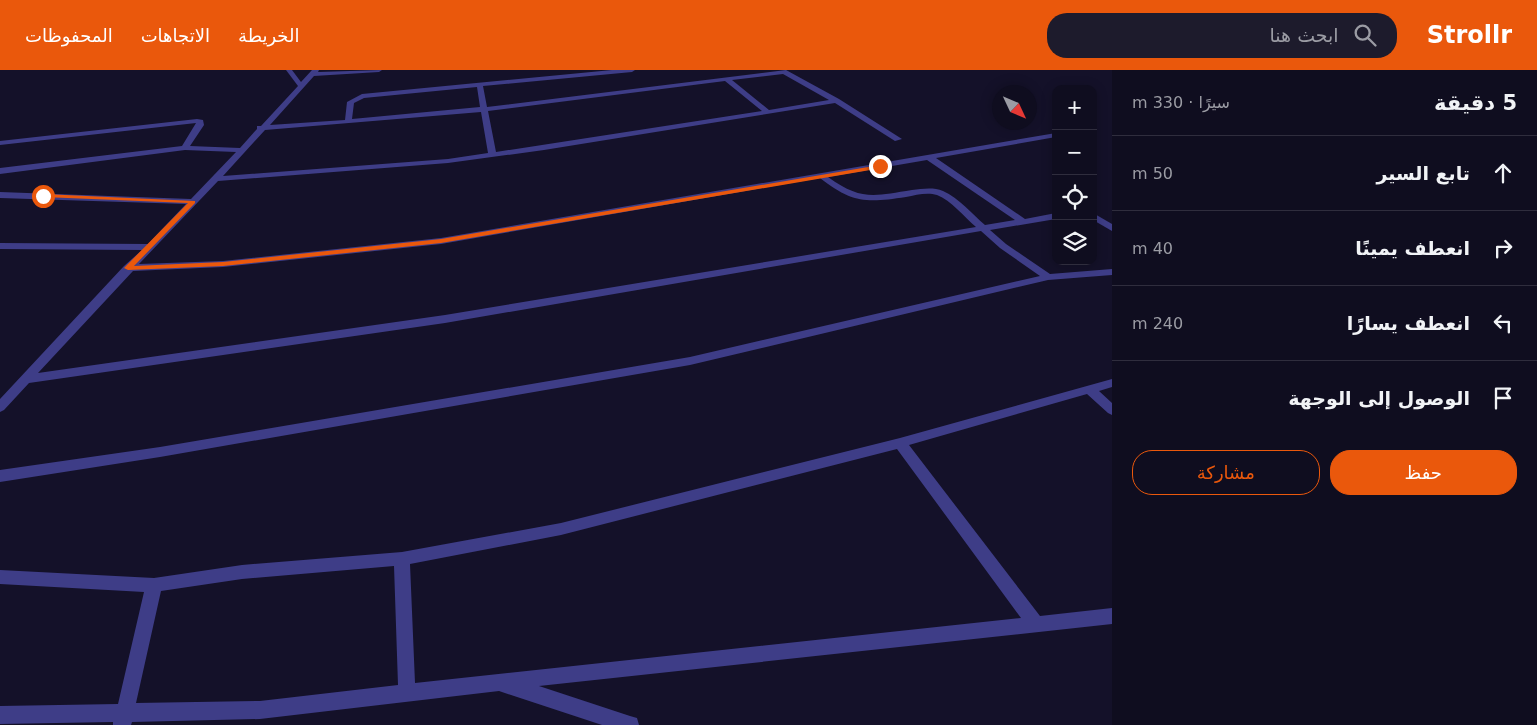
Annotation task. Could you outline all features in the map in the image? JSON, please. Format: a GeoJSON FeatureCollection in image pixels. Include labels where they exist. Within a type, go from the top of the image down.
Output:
{"type":"FeatureCollection","features":[{"type":"Feature","properties":{"kind":"street"},"geometry":{"type":"LineString","coordinates":[[289,70],[302,87]]}},
{"type":"Feature","properties":{"kind":"street"},"geometry":{"type":"LineString","coordinates":[[0,407],[128,268],[216,179],[260,128],[315,72],[380,70]]}},
{"type":"Feature","properties":{"kind":"street"},"geometry":{"type":"LineString","coordinates":[[348,122],[351,102],[362,96],[480,86],[572,73],[632,70]]}},
{"type":"Feature","properties":{"kind":"street"},"geometry":{"type":"LineString","coordinates":[[260,128],[484,109],[783,71],[898,139]]}},
{"type":"Feature","properties":{"kind":"street"},"geometry":{"type":"LineString","coordinates":[[726,78],[769,113]]}},
{"type":"Feature","properties":{"kind":"street"},"geometry":{"type":"LineString","coordinates":[[480,86],[492,156]]}},
{"type":"Feature","properties":{"kind":"street"},"geometry":{"type":"LineString","coordinates":[[216,179],[367,169],[492,156],[836,101]]}},
{"type":"Feature","properties":{"kind":"street"},"geometry":{"type":"LineString","coordinates":[[0,143],[200,122],[186,148]]}},
{"type":"Feature","properties":{"kind":"street"},"geometry":{"type":"LineString","coordinates":[[128,268],[223,264],[441,241],[1052,136]]}},
{"type":"Feature","properties":{"kind":"street"},"geometry":{"type":"LineString","coordinates":[[0,170],[186,148],[242,150]]}},
{"type":"Feature","properties":{"kind":"street"},"geometry":{"type":"LineString","coordinates":[[930,158],[1022,221]]}},
{"type":"Feature","properties":{"kind":"street"},"geometry":{"type":"LineString","coordinates":[[822,176],[843,192],[873,199],[925,191],[939,193],[950,199],[980,227],[1048,277]]}},
{"type":"Feature","properties":{"kind":"street"},"geometry":{"type":"LineString","coordinates":[[0,195],[193,202]]}},
{"type":"Feature","properties":{"kind":"street"},"geometry":{"type":"LineString","coordinates":[[25,379],[445,319],[980,227],[1052,217]]}},
{"type":"Feature","properties":{"kind":"street"},"geometry":{"type":"LineString","coordinates":[[1097,219],[1112,228]]}},
{"type":"Feature","properties":{"kind":"street"},"geometry":{"type":"LineString","coordinates":[[0,246],[149,247]]}},
{"type":"Feature","properties":{"kind":"street"},"geometry":{"type":"LineString","coordinates":[[0,476],[160,452],[690,361],[1048,277],[1112,272]]}},
{"type":"Feature","properties":{"kind":"street"},"geometry":{"type":"LineString","coordinates":[[0,578],[154,585],[242,572],[402,559],[561,529],[900,443],[1112,382]]}},
{"type":"Feature","properties":{"kind":"street"},"geometry":{"type":"LineString","coordinates":[[1089,389],[1112,410]]}},
{"type":"Feature","properties":{"kind":"street"},"geometry":{"type":"LineString","coordinates":[[900,443],[1036,624]]}},
{"type":"Feature","properties":{"kind":"street"},"geometry":{"type":"LineString","coordinates":[[402,559],[407,693]]}},
{"type":"Feature","properties":{"kind":"street"},"geometry":{"type":"LineString","coordinates":[[123,719],[154,585]]}},
{"type":"Feature","properties":{"kind":"street"},"geometry":{"type":"LineString","coordinates":[[0,715],[123,719],[260,710],[497,682],[1112,616]]}},
{"type":"Feature","properties":{"kind":"street"},"geometry":{"type":"LineString","coordinates":[[497,682],[630,725]]}},
{"type":"Feature","properties":{"kind":"route"},"geometry":{"type":"LineString","coordinates":[[43,196],[193,202],[128,268],[223,264],[441,241],[880,166]]}}]}
